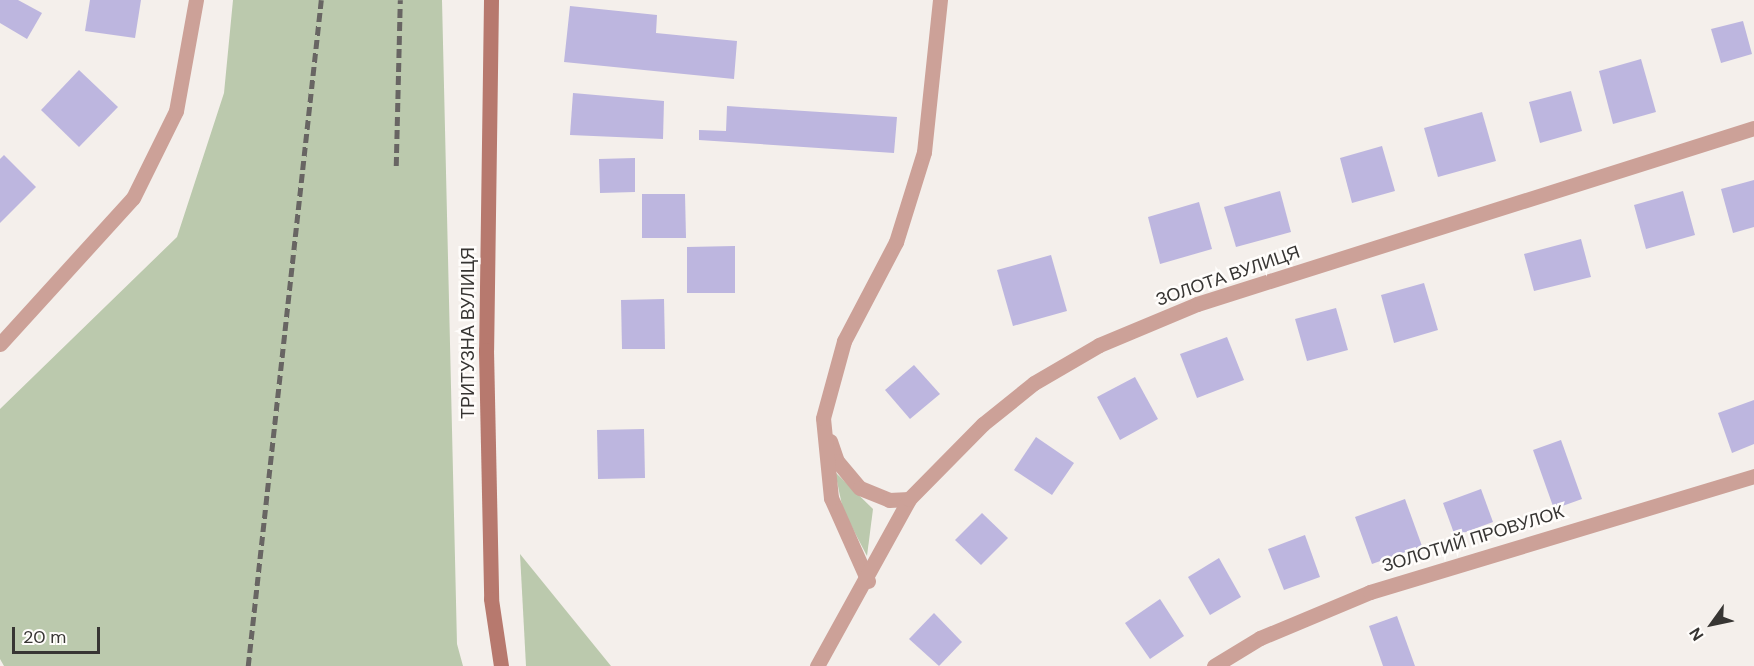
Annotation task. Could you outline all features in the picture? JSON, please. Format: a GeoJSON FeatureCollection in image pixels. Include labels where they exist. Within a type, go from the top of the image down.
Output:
{"type":"FeatureCollection","features":[{"type":"Feature","properties":{"kind":"street"},"geometry":{"type":"LineString","coordinates":[[0,344],[133,198],[176,111],[196,0]]}},
{"type":"Feature","properties":{"kind":"street","name":"ТРИТУЗНА ВУЛИЦЯ"},"geometry":{"type":"LineString","coordinates":[[491,0],[486,350],[492,599],[501,666]]}},
{"type":"Feature","properties":{"kind":"street"},"geometry":{"type":"LineString","coordinates":[[868,581],[831,498],[823,418],[844,341],[896,242],[924,152],[940,0]]}},
{"type":"Feature","properties":{"kind":"street","name":"ЗОЛОТА ВУЛИЦЯ"},"geometry":{"type":"LineString","coordinates":[[817,666],[868,581],[909,500],[983,424],[1034,383],[1099,345],[1197,303],[1754,128]]}},
{"type":"Feature","properties":{"kind":"street"},"geometry":{"type":"LineString","coordinates":[[823,418],[837,461],[860,488],[889,500],[909,500]]}},
{"type":"Feature","properties":{"kind":"street","name":"ЗОЛОТИЙ ПРОВУЛОК"},"geometry":{"type":"LineString","coordinates":[[1214,666],[1260,638],[1370,592],[1754,476]]}},
{"type":"Feature","properties":{"kind":"green space"},"geometry":{"type":"Polygon","coordinates":[[[233,0],[442,0],[457,644],[463,666],[4,666],[0,659],[0,409],[177,237],[224,93],[233,0]]]}},
{"type":"Feature","properties":{"kind":"green space"},"geometry":{"type":"Polygon","coordinates":[[[835,472],[873,509],[867,556],[843,510],[835,472]]]}},
{"type":"Feature","properties":{"kind":"green space"},"geometry":{"type":"Polygon","coordinates":[[[520,554],[611,666],[526,666],[520,554]]]}},
{"type":"Feature","properties":{"kind":"building"},"geometry":{"type":"Polygon","coordinates":[[[0,0],[18,0],[42,13],[27,39],[0,23],[0,0]]]}},
{"type":"Feature","properties":{"kind":"building"},"geometry":{"type":"Polygon","coordinates":[[[90,0],[141,0],[135,38],[85,31],[90,0]]]}},
{"type":"Feature","properties":{"kind":"building"},"geometry":{"type":"Polygon","coordinates":[[[570,6],[657,15],[656,33],[737,41],[734,79],[564,62],[570,6]]]}},
{"type":"Feature","properties":{"kind":"building"},"geometry":{"type":"Polygon","coordinates":[[[1743,21],[1752,54],[1721,63],[1711,29],[1743,21]]]}},
{"type":"Feature","properties":{"kind":"building"},"geometry":{"type":"Polygon","coordinates":[[[1641,59],[1656,112],[1613,124],[1599,71],[1641,59]]]}},
{"type":"Feature","properties":{"kind":"building"},"geometry":{"type":"Polygon","coordinates":[[[79,70],[118,107],[79,147],[41,110],[79,70]]]}},
{"type":"Feature","properties":{"kind":"building"},"geometry":{"type":"Polygon","coordinates":[[[1571,91],[1582,131],[1540,143],[1529,102],[1571,91]]]}},
{"type":"Feature","properties":{"kind":"building"},"geometry":{"type":"Polygon","coordinates":[[[573,93],[664,101],[663,139],[570,135],[573,93]]]}},
{"type":"Feature","properties":{"kind":"building"},"geometry":{"type":"Polygon","coordinates":[[[727,106],[897,117],[894,153],[699,140],[699,130],[726,131],[727,106]]]}},
{"type":"Feature","properties":{"kind":"building"},"geometry":{"type":"Polygon","coordinates":[[[1482,112],[1496,161],[1438,177],[1424,128],[1482,112]]]}},
{"type":"Feature","properties":{"kind":"building"},"geometry":{"type":"Polygon","coordinates":[[[1382,146],[1395,191],[1352,203],[1340,158],[1382,146]]]}},
{"type":"Feature","properties":{"kind":"building"},"geometry":{"type":"Polygon","coordinates":[[[4,155],[36,187],[0,223],[0,159],[4,155]]]}},
{"type":"Feature","properties":{"kind":"building"},"geometry":{"type":"Polygon","coordinates":[[[635,158],[635,192],[600,193],[599,159],[635,158]]]}},
{"type":"Feature","properties":{"kind":"building"},"geometry":{"type":"Polygon","coordinates":[[[1754,180],[1754,227],[1733,233],[1721,189],[1754,180]]]}},
{"type":"Feature","properties":{"kind":"building"},"geometry":{"type":"Polygon","coordinates":[[[1280,191],[1291,232],[1236,247],[1224,207],[1280,191]]]}},
{"type":"Feature","properties":{"kind":"building"},"geometry":{"type":"Polygon","coordinates":[[[1683,191],[1695,235],[1646,249],[1634,205],[1683,191]]]}},
{"type":"Feature","properties":{"kind":"building"},"geometry":{"type":"Polygon","coordinates":[[[642,194],[685,194],[686,238],[642,238],[642,194]]]}},
{"type":"Feature","properties":{"kind":"building"},"geometry":{"type":"Polygon","coordinates":[[[1199,202],[1212,249],[1160,264],[1148,217],[1199,202]]]}},
{"type":"Feature","properties":{"kind":"building"},"geometry":{"type":"Polygon","coordinates":[[[1581,239],[1591,277],[1534,291],[1524,254],[1581,239]]]}},
{"type":"Feature","properties":{"kind":"building"},"geometry":{"type":"Polygon","coordinates":[[[735,246],[735,293],[687,293],[687,247],[735,246]]]}},
{"type":"Feature","properties":{"kind":"building"},"geometry":{"type":"Polygon","coordinates":[[[1051,255],[1067,311],[1013,326],[997,270],[1051,255]]]}},
{"type":"Feature","properties":{"kind":"building"},"geometry":{"type":"Polygon","coordinates":[[[1424,283],[1438,330],[1394,343],[1381,295],[1424,283]]]}},
{"type":"Feature","properties":{"kind":"building"},"geometry":{"type":"Polygon","coordinates":[[[664,299],[665,349],[622,349],[621,300],[664,299]]]}},
{"type":"Feature","properties":{"kind":"building"},"geometry":{"type":"Polygon","coordinates":[[[1336,308],[1348,350],[1307,361],[1295,319],[1336,308]]]}},
{"type":"Feature","properties":{"kind":"building"},"geometry":{"type":"Polygon","coordinates":[[[1227,337],[1244,380],[1197,398],[1180,354],[1227,337]]]}},
{"type":"Feature","properties":{"kind":"building"},"geometry":{"type":"Polygon","coordinates":[[[914,365],[940,394],[910,419],[885,390],[914,365]]]}},
{"type":"Feature","properties":{"kind":"building"},"geometry":{"type":"Polygon","coordinates":[[[1135,377],[1158,419],[1120,440],[1097,397],[1135,377]]]}},
{"type":"Feature","properties":{"kind":"building"},"geometry":{"type":"Polygon","coordinates":[[[1754,400],[1754,444],[1732,453],[1718,413],[1754,400]]]}},
{"type":"Feature","properties":{"kind":"building"},"geometry":{"type":"Polygon","coordinates":[[[644,429],[645,478],[598,479],[597,430],[644,429]]]}},
{"type":"Feature","properties":{"kind":"building"},"geometry":{"type":"Polygon","coordinates":[[[1036,437],[1074,463],[1052,495],[1014,470],[1036,437]]]}},
{"type":"Feature","properties":{"kind":"building"},"geometry":{"type":"Polygon","coordinates":[[[1561,440],[1582,499],[1554,509],[1533,450],[1561,440]]]}},
{"type":"Feature","properties":{"kind":"building"},"geometry":{"type":"Polygon","coordinates":[[[1481,489],[1493,522],[1455,536],[1443,503],[1481,489]]]}},
{"type":"Feature","properties":{"kind":"building"},"geometry":{"type":"Polygon","coordinates":[[[1405,499],[1422,546],[1372,564],[1355,517],[1405,499]]]}},
{"type":"Feature","properties":{"kind":"building"},"geometry":{"type":"Polygon","coordinates":[[[982,513],[1008,538],[981,565],[955,540],[982,513]]]}},
{"type":"Feature","properties":{"kind":"building"},"geometry":{"type":"Polygon","coordinates":[[[1305,535],[1320,577],[1284,590],[1268,549],[1305,535]]]}},
{"type":"Feature","properties":{"kind":"building"},"geometry":{"type":"Polygon","coordinates":[[[1219,558],[1241,597],[1210,615],[1188,577],[1219,558]]]}},
{"type":"Feature","properties":{"kind":"building"},"geometry":{"type":"Polygon","coordinates":[[[1160,599],[1184,636],[1150,659],[1125,623],[1160,599]]]}},
{"type":"Feature","properties":{"kind":"building"},"geometry":{"type":"Polygon","coordinates":[[[934,613],[962,642],[939,666],[909,639],[934,613]]]}},
{"type":"Feature","properties":{"kind":"building"},"geometry":{"type":"Polygon","coordinates":[[[1397,616],[1415,666],[1383,666],[1369,626],[1397,616]]]}},
{"type":"Feature","properties":{"kind":"railway"},"geometry":{"type":"LineString","coordinates":[[248,666],[321,0]]}},
{"type":"Feature","properties":{"kind":"railway"},"geometry":{"type":"LineString","coordinates":[[396,166],[400,0]]}}]}
